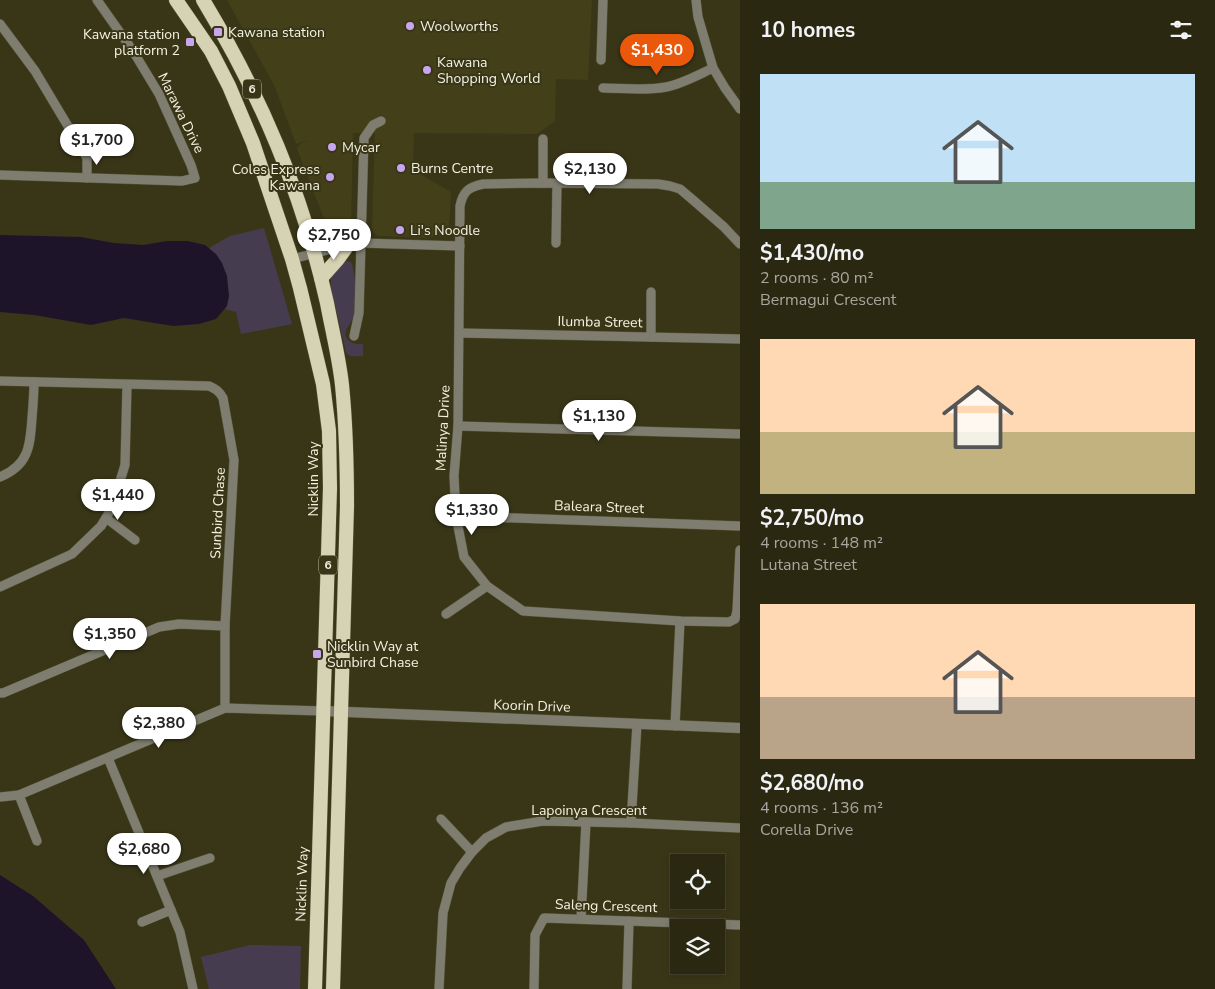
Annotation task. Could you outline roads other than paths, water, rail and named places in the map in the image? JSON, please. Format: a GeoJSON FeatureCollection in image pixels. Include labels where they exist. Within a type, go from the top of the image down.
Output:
{"type":"FeatureCollection","features":[{"type":"Feature","properties":{"kind":"highway","name":"Nicklin Way"},"geometry":{"type":"LineString","coordinates":[[176,0],[211,51],[235,99],[253,144],[292,259],[323,384],[329,431],[330,488],[315,989]]}},
{"type":"Feature","properties":{"kind":"highway","name":"6"},"geometry":{"type":"LineString","coordinates":[[202,0],[234,55],[265,116],[298,198],[321,278],[342,383],[347,506],[333,989]]}},
{"type":"Feature","properties":{"kind":"highway"},"geometry":{"type":"LineString","coordinates":[[321,278],[355,244]]}},
{"type":"Feature","properties":{"kind":"street","name":"Marawa Drive"},"geometry":{"type":"LineString","coordinates":[[0,175],[182,181],[195,178],[192,164],[159,94],[97,0]]}},
{"type":"Feature","properties":{"kind":"street"},"geometry":{"type":"LineString","coordinates":[[601,60],[603,0]]}},
{"type":"Feature","properties":{"kind":"street"},"geometry":{"type":"LineString","coordinates":[[696,0],[698,17],[713,68],[740,109]]}},
{"type":"Feature","properties":{"kind":"street"},"geometry":{"type":"LineString","coordinates":[[0,24],[35,71],[87,158],[87,178]]}},
{"type":"Feature","properties":{"kind":"street"},"geometry":{"type":"LineString","coordinates":[[603,88],[640,89],[666,87],[680,83],[713,68]]}},
{"type":"Feature","properties":{"kind":"street"},"geometry":{"type":"LineString","coordinates":[[354,336],[359,312],[355,244],[364,138],[373,125],[381,121]]}},
{"type":"Feature","properties":{"kind":"street"},"geometry":{"type":"LineString","coordinates":[[543,139],[543,183]]}},
{"type":"Feature","properties":{"kind":"street"},"geometry":{"type":"LineString","coordinates":[[556,243],[557,183]]}},
{"type":"Feature","properties":{"kind":"street","name":"Malinya Drive"},"geometry":{"type":"LineString","coordinates":[[740,244],[694,200],[680,189],[670,186],[658,184],[483,184],[474,186],[467,191],[462,196],[460,206],[458,426],[454,476],[456,516],[464,557],[487,586],[523,611],[680,621],[729,622],[735,619],[737,611],[740,550]]}},
{"type":"Feature","properties":{"kind":"street"},"geometry":{"type":"LineString","coordinates":[[292,259],[355,244],[460,246]]}},
{"type":"Feature","properties":{"kind":"street"},"geometry":{"type":"LineString","coordinates":[[651,292],[651,337]]}},
{"type":"Feature","properties":{"kind":"street","name":"Ilumba Street"},"geometry":{"type":"LineString","coordinates":[[460,333],[740,339]]}},
{"type":"Feature","properties":{"kind":"street","name":"Sunbird Chase"},"geometry":{"type":"LineString","coordinates":[[0,381],[209,386],[217,389],[223,398],[234,460],[225,626],[225,708]]}},
{"type":"Feature","properties":{"kind":"street"},"geometry":{"type":"LineString","coordinates":[[0,477],[8,474],[24,460],[30,444],[34,382]]}},
{"type":"Feature","properties":{"kind":"street"},"geometry":{"type":"LineString","coordinates":[[0,587],[72,554],[101,526],[112,507],[125,465],[128,385]]}},
{"type":"Feature","properties":{"kind":"street"},"geometry":{"type":"LineString","coordinates":[[458,426],[740,434]]}},
{"type":"Feature","properties":{"kind":"street","name":"Baleara Street"},"geometry":{"type":"LineString","coordinates":[[456,516],[740,526]]}},
{"type":"Feature","properties":{"kind":"street"},"geometry":{"type":"LineString","coordinates":[[106,518],[135,540]]}},
{"type":"Feature","properties":{"kind":"street"},"geometry":{"type":"LineString","coordinates":[[446,614],[487,586]]}},
{"type":"Feature","properties":{"kind":"street"},"geometry":{"type":"LineString","coordinates":[[675,726],[680,621]]}},
{"type":"Feature","properties":{"kind":"street"},"geometry":{"type":"LineString","coordinates":[[0,693],[159,627],[179,624],[225,626]]}},
{"type":"Feature","properties":{"kind":"street"},"geometry":{"type":"LineString","coordinates":[[0,797],[19,795],[225,708],[323,711]]}},
{"type":"Feature","properties":{"kind":"street","name":"Koorin Drive"},"geometry":{"type":"LineString","coordinates":[[323,711],[740,728]]}},
{"type":"Feature","properties":{"kind":"street"},"geometry":{"type":"LineString","coordinates":[[631,823],[637,724]]}},
{"type":"Feature","properties":{"kind":"street"},"geometry":{"type":"LineString","coordinates":[[108,758],[180,932],[193,989]]}},
{"type":"Feature","properties":{"kind":"street"},"geometry":{"type":"LineString","coordinates":[[19,795],[37,841]]}},
{"type":"Feature","properties":{"kind":"street"},"geometry":{"type":"LineString","coordinates":[[441,819],[472,852]]}},
{"type":"Feature","properties":{"kind":"street","name":"Lapoinya Crescent"},"geometry":{"type":"LineString","coordinates":[[439,989],[443,912],[451,883],[472,852],[486,838],[506,827],[543,821],[740,828]]}},
{"type":"Feature","properties":{"kind":"street"},"geometry":{"type":"LineString","coordinates":[[581,919],[586,822]]}},
{"type":"Feature","properties":{"kind":"street"},"geometry":{"type":"LineString","coordinates":[[157,876],[210,858]]}},
{"type":"Feature","properties":{"kind":"street"},"geometry":{"type":"LineString","coordinates":[[142,922],[171,910]]}},
{"type":"Feature","properties":{"kind":"street","name":"Saleng Crescent"},"geometry":{"type":"LineString","coordinates":[[534,989],[536,934],[544,918],[740,925]]}},
{"type":"Feature","properties":{"kind":"street"},"geometry":{"type":"LineString","coordinates":[[627,989],[629,921]]}},
{"type":"Feature","properties":{"kind":"place","name":"Woolworths"},"geometry":{"type":"Point","coordinates":[410,26]}},
{"type":"Feature","properties":{"kind":"place","name":"Kawana station"},"geometry":{"type":"Point","coordinates":[218,32]}},
{"type":"Feature","properties":{"kind":"place","name":"Kawana station platform 2"},"geometry":{"type":"Point","coordinates":[190,42]}},
{"type":"Feature","properties":{"kind":"place","name":"Kawana Shopping World"},"geometry":{"type":"Point","coordinates":[427,70]}},
{"type":"Feature","properties":{"kind":"place","name":"Mycar"},"geometry":{"type":"Point","coordinates":[332,147]}},
{"type":"Feature","properties":{"kind":"place","name":"Burns Centre"},"geometry":{"type":"Point","coordinates":[401,168]}},
{"type":"Feature","properties":{"kind":"place","name":"Coles Express Kawana"},"geometry":{"type":"Point","coordinates":[330,177]}},
{"type":"Feature","properties":{"kind":"place","name":"Li's Noodle"},"geometry":{"type":"Point","coordinates":[400,230]}},
{"type":"Feature","properties":{"kind":"place","name":"Nicklin Way at Sunbird Chase"},"geometry":{"type":"Point","coordinates":[317,654]}}]}
